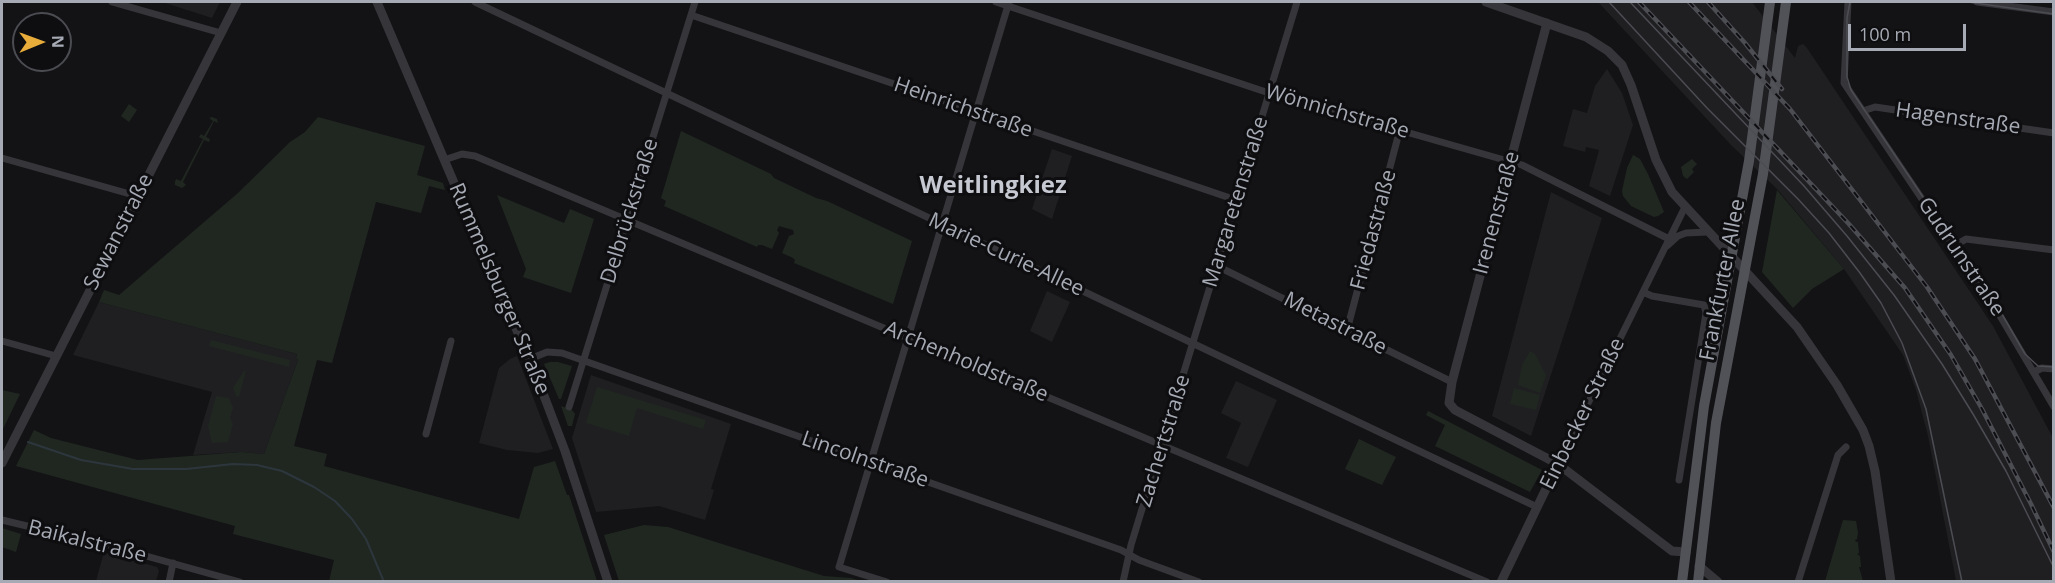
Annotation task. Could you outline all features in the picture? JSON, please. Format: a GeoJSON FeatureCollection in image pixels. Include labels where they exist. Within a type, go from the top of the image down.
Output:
{"type":"FeatureCollection","features":[{"type":"Feature","properties":{"kind":"main road","name":"Frankfurter Allee"},"geometry":{"type":"LineString","coordinates":[[1682,582],[1704,406],[1749,161],[1770,2]]}},
{"type":"Feature","properties":{"kind":"main road","name":"Frankfurter Allee"},"geometry":{"type":"LineString","coordinates":[[1698,582],[1715,432],[1763,174],[1786,2]]}},
{"type":"Feature","properties":{"kind":"street"},"geometry":{"type":"LineString","coordinates":[[112,2],[220,33]]}},
{"type":"Feature","properties":{"kind":"street","name":"Sewanstraße"},"geometry":{"type":"LineString","coordinates":[[2,463],[237,2]]}},
{"type":"Feature","properties":{"kind":"street","name":"Rummelsburger Straße"},"geometry":{"type":"LineString","coordinates":[[377,2],[530,359],[568,460],[608,582]]}},
{"type":"Feature","properties":{"kind":"street","name":"Marie-Curie-Allee"},"geometry":{"type":"LineString","coordinates":[[475,2],[1537,507]]}},
{"type":"Feature","properties":{"kind":"street","name":"Delbrückstraße"},"geometry":{"type":"LineString","coordinates":[[568,407],[695,2]]}},
{"type":"Feature","properties":{"kind":"street","name":"Wönnichstraße"},"geometry":{"type":"LineString","coordinates":[[996,2],[1008,3],[1269,93],[1522,165],[1669,239]]}},
{"type":"Feature","properties":{"kind":"street","name":"Margaretenstraße"},"geometry":{"type":"LineString","coordinates":[[1207,300],[1297,2]]}},
{"type":"Feature","properties":{"kind":"street"},"geometry":{"type":"LineString","coordinates":[[1486,2],[1586,37],[1599,44],[1622,66],[1631,85],[1659,169],[1672,192],[1797,327],[1837,385],[1859,423],[1869,446],[1875,471],[1891,582]]}},
{"type":"Feature","properties":{"kind":"street"},"geometry":{"type":"LineString","coordinates":[[1848,2],[1843,80],[1863,111]]}},
{"type":"Feature","properties":{"kind":"street"},"geometry":{"type":"LineString","coordinates":[[1977,2],[2054,12]]}},
{"type":"Feature","properties":{"kind":"street"},"geometry":{"type":"LineString","coordinates":[[887,582],[839,567],[1008,3]]}},
{"type":"Feature","properties":{"kind":"street","name":"Heinrichstraße"},"geometry":{"type":"LineString","coordinates":[[691,15],[1236,200]]}},
{"type":"Feature","properties":{"kind":"street","name":"Irenenstraße"},"geometry":{"type":"LineString","coordinates":[[1547,23],[1452,382],[1449,403],[1455,410],[1558,464]]}},
{"type":"Feature","properties":{"kind":"street","name":"Hagenstraße"},"geometry":{"type":"LineString","coordinates":[[1863,111],[1875,107],[2054,133]]}},
{"type":"Feature","properties":{"kind":"street","name":"Gudrunstraße"},"geometry":{"type":"LineString","coordinates":[[1863,111],[1996,309],[2054,407]]}},
{"type":"Feature","properties":{"kind":"street","name":"Friedastraße"},"geometry":{"type":"LineString","coordinates":[[1347,330],[1400,129]]}},
{"type":"Feature","properties":{"kind":"street","name":"Archenholdstraße"},"geometry":{"type":"LineString","coordinates":[[444,160],[462,154],[475,156],[1487,582]]}},
{"type":"Feature","properties":{"kind":"street"},"geometry":{"type":"LineString","coordinates":[[2,158],[137,196]]}},
{"type":"Feature","properties":{"kind":"street","name":"Einbecker Straße"},"geometry":{"type":"LineString","coordinates":[[1501,582],[1684,207]]}},
{"type":"Feature","properties":{"kind":"street"},"geometry":{"type":"LineString","coordinates":[[1665,248],[1678,236],[1686,233],[1707,232]]}},
{"type":"Feature","properties":{"kind":"street"},"geometry":{"type":"LineString","coordinates":[[1954,246],[1963,240],[1974,240],[2054,250]]}},
{"type":"Feature","properties":{"kind":"street","name":"Metastraße"},"geometry":{"type":"LineString","coordinates":[[1217,266],[1452,382]]}},
{"type":"Feature","properties":{"kind":"street","name":"Frankfurter Allee"},"geometry":{"type":"LineString","coordinates":[[1643,292],[1652,296],[1704,305],[1706,313],[1679,480]]}},
{"type":"Feature","properties":{"kind":"street","name":"Zachertstraße"},"geometry":{"type":"LineString","coordinates":[[1123,582],[1207,300]]}},
{"type":"Feature","properties":{"kind":"street"},"geometry":{"type":"LineString","coordinates":[[2,341],[56,356]]}},
{"type":"Feature","properties":{"kind":"street"},"geometry":{"type":"LineString","coordinates":[[426,434],[451,341]]}},
{"type":"Feature","properties":{"kind":"street","name":"Lincolnstraße"},"geometry":{"type":"LineString","coordinates":[[530,359],[548,352],[562,353],[1121,550],[1139,561],[1199,582]]}},
{"type":"Feature","properties":{"kind":"street"},"geometry":{"type":"LineString","coordinates":[[2034,372],[2042,368],[2054,369]]}},
{"type":"Feature","properties":{"kind":"street"},"geometry":{"type":"LineString","coordinates":[[1798,582],[1838,455],[1846,447]]}},
{"type":"Feature","properties":{"kind":"street"},"geometry":{"type":"LineString","coordinates":[[1558,464],[1672,551],[1686,552]]}},
{"type":"Feature","properties":{"kind":"street","name":"Baikalstraße"},"geometry":{"type":"LineString","coordinates":[[2,520],[240,582]]}},
{"type":"Feature","properties":{"kind":"street","name":"Baikalstraße"},"geometry":{"type":"LineString","coordinates":[[169,582],[174,563]]}},
{"type":"Feature","properties":{"kind":"street"},"geometry":{"type":"LineString","coordinates":[[1699,566],[1718,582]]}},
{"type":"Feature","properties":{"kind":"shaded area"},"geometry":{"type":"Polygon","coordinates":[[[162,2],[220,2],[212,18],[162,2]]]}},
{"type":"Feature","properties":{"kind":"shaded area"},"geometry":{"type":"Polygon","coordinates":[[[1598,2],[1752,2],[1795,58],[1798,46],[1803,44],[1807,48],[1993,326],[2053,438],[2053,581],[1956,581],[1928,436],[1916,390],[1903,355],[1844,269],[1778,190],[1731,145],[1598,2]]]}},
{"type":"Feature","properties":{"kind":"shaded area"},"geometry":{"type":"Polygon","coordinates":[[[1607,69],[1622,93],[1633,125],[1610,196],[1589,186],[1599,150],[1586,147],[1585,152],[1563,146],[1573,109],[1587,113],[1595,86],[1607,69]]]}},
{"type":"Feature","properties":{"kind":"shaded area"},"geometry":{"type":"Polygon","coordinates":[[[129,104],[137,110],[129,122],[121,116],[129,104]]]}},
{"type":"Feature","properties":{"kind":"shaded area"},"geometry":{"type":"Polygon","coordinates":[[[318,117],[425,146],[417,175],[443,183],[445,190],[429,186],[421,213],[376,202],[332,363],[317,360],[294,446],[327,454],[324,466],[519,519],[534,467],[555,461],[567,495],[569,495],[597,581],[329,581],[334,560],[233,534],[235,526],[16,466],[34,430],[51,438],[138,460],[241,452],[264,454],[298,360],[297,354],[99,302],[104,290],[119,295],[238,193],[290,142],[305,132],[318,117]]]}},
{"type":"Feature","properties":{"kind":"shaded area"},"geometry":{"type":"Polygon","coordinates":[[[209,118],[217,119],[218,123],[214,121],[206,137],[210,139],[209,142],[204,140],[183,182],[186,185],[182,188],[175,185],[176,179],[181,181],[203,139],[199,137],[201,134],[204,136],[213,121],[209,118]]]}},
{"type":"Feature","properties":{"kind":"shaded area"},"geometry":{"type":"Polygon","coordinates":[[[681,131],[816,198],[912,241],[893,304],[794,263],[793,258],[782,253],[789,236],[794,234],[793,230],[779,226],[777,230],[779,233],[772,249],[762,245],[757,247],[664,206],[666,201],[661,198],[681,131]]]}},
{"type":"Feature","properties":{"kind":"shaded area"},"geometry":{"type":"Polygon","coordinates":[[[1052,149],[1072,156],[1052,219],[1032,209],[1052,149]]]}},
{"type":"Feature","properties":{"kind":"shaded area"},"geometry":{"type":"Polygon","coordinates":[[[1633,155],[1640,159],[1664,212],[1658,216],[1654,217],[1631,206],[1623,196],[1627,168],[1633,155]]]}},
{"type":"Feature","properties":{"kind":"shaded area"},"geometry":{"type":"Polygon","coordinates":[[[1692,159],[1697,164],[1692,169],[1694,172],[1687,179],[1683,176],[1681,167],[1692,159]]]}},
{"type":"Feature","properties":{"kind":"shaded area"},"geometry":{"type":"Polygon","coordinates":[[[1777,190],[1844,269],[1812,289],[1793,308],[1762,272],[1777,190]]]}},
{"type":"Feature","properties":{"kind":"shaded area"},"geometry":{"type":"Polygon","coordinates":[[[1551,192],[1602,218],[1531,436],[1492,416],[1551,192]]]}},
{"type":"Feature","properties":{"kind":"shaded area"},"geometry":{"type":"Polygon","coordinates":[[[497,195],[564,223],[570,209],[594,219],[571,293],[523,277],[526,269],[497,195]]]}},
{"type":"Feature","properties":{"kind":"shaded area"},"geometry":{"type":"Polygon","coordinates":[[[1047,291],[1070,302],[1052,342],[1030,331],[1047,291]]]}},
{"type":"Feature","properties":{"kind":"shaded area"},"geometry":{"type":"Polygon","coordinates":[[[99,302],[297,354],[298,360],[264,454],[241,452],[193,455],[212,392],[73,355],[99,302]]]}},
{"type":"Feature","properties":{"kind":"shaded area"},"geometry":{"type":"Polygon","coordinates":[[[211,340],[290,360],[289,367],[209,346],[211,340]]]}},
{"type":"Feature","properties":{"kind":"shaded area"},"geometry":{"type":"Polygon","coordinates":[[[1530,351],[1535,354],[1546,375],[1540,393],[1518,385],[1522,365],[1530,351]]]}},
{"type":"Feature","properties":{"kind":"shaded area"},"geometry":{"type":"Polygon","coordinates":[[[517,356],[553,449],[538,453],[507,450],[479,443],[499,368],[517,356]]]}},
{"type":"Feature","properties":{"kind":"shaded area"},"geometry":{"type":"Polygon","coordinates":[[[550,362],[572,366],[561,399],[544,364],[550,362]]]}},
{"type":"Feature","properties":{"kind":"shaded area"},"geometry":{"type":"Polygon","coordinates":[[[246,371],[239,397],[236,396],[233,388],[246,371]]]}},
{"type":"Feature","properties":{"kind":"shaded area"},"geometry":{"type":"Polygon","coordinates":[[[591,375],[731,424],[711,489],[714,490],[705,520],[659,506],[596,512],[572,438],[591,375]]]}},
{"type":"Feature","properties":{"kind":"shaded area"},"geometry":{"type":"Polygon","coordinates":[[[1236,381],[1277,400],[1248,467],[1226,458],[1241,423],[1221,413],[1236,381]]]}},
{"type":"Feature","properties":{"kind":"shaded area"},"geometry":{"type":"Polygon","coordinates":[[[597,387],[706,420],[703,429],[637,408],[629,436],[586,423],[597,387]]]}},
{"type":"Feature","properties":{"kind":"shaded area"},"geometry":{"type":"Polygon","coordinates":[[[1514,388],[1540,395],[1536,410],[1510,404],[1514,388]]]}},
{"type":"Feature","properties":{"kind":"shaded area"},"geometry":{"type":"Polygon","coordinates":[[[2,390],[20,394],[2,431],[2,390]]]}},
{"type":"Feature","properties":{"kind":"shaded area"},"geometry":{"type":"Polygon","coordinates":[[[216,396],[229,398],[233,408],[230,418],[233,424],[228,442],[212,443],[208,426],[216,396]]]}},
{"type":"Feature","properties":{"kind":"shaded area"},"geometry":{"type":"Polygon","coordinates":[[[561,406],[572,410],[575,414],[572,426],[568,426],[561,406]]]}},
{"type":"Feature","properties":{"kind":"shaded area"},"geometry":{"type":"Polygon","coordinates":[[[1428,411],[1542,470],[1530,492],[1435,446],[1445,425],[1426,415],[1428,411]]]}},
{"type":"Feature","properties":{"kind":"shaded area"},"geometry":{"type":"Polygon","coordinates":[[[1359,439],[1396,457],[1382,485],[1345,469],[1359,439]]]}},
{"type":"Feature","properties":{"kind":"shaded area"},"geometry":{"type":"Polygon","coordinates":[[[1843,520],[1856,521],[1858,533],[1855,540],[1858,542],[1859,553],[1857,554],[1860,556],[1861,567],[1859,567],[1863,581],[1825,581],[1843,520]]]}},
{"type":"Feature","properties":{"kind":"shaded area"},"geometry":{"type":"Polygon","coordinates":[[[644,525],[668,527],[824,576],[861,581],[619,581],[604,535],[644,525]]]}},
{"type":"Feature","properties":{"kind":"shaded area"},"geometry":{"type":"Polygon","coordinates":[[[2,528],[21,534],[16,552],[2,547],[2,528]]]}},
{"type":"Feature","properties":{"kind":"shaded area"},"geometry":{"type":"Polygon","coordinates":[[[104,552],[157,567],[159,571],[156,581],[96,581],[104,552]]]}},
{"type":"Feature","properties":{"kind":"waterway"},"geometry":{"type":"LineString","coordinates":[[28,442],[81,460],[133,469],[186,469],[233,464],[257,465],[282,471],[314,487],[335,501],[352,519],[366,539],[384,582]]}},
{"type":"Feature","properties":{"kind":"tram line"},"geometry":{"type":"LineString","coordinates":[[1609,2],[1707,108],[1829,233],[1881,303],[1902,343],[1926,409],[1962,582]]}},
{"type":"Feature","properties":{"kind":"tram line"},"geometry":{"type":"LineString","coordinates":[[1630,2],[1804,186],[1894,295],[1942,364],[1973,414],[2006,471],[2054,568]]}},
{"type":"Feature","properties":{"kind":"tram line"},"geometry":{"type":"LineString","coordinates":[[1850,2],[1847,18],[1847,77],[1851,90],[2003,316],[2025,354],[2038,366],[2054,367]]}},
{"type":"Feature","properties":{"kind":"tram line"},"geometry":{"type":"LineString","coordinates":[[1968,2],[2054,14]]}},
{"type":"Feature","properties":{"kind":"railway"},"geometry":{"type":"LineString","coordinates":[[1639,2],[1848,223],[1905,288],[1951,355],[1982,409],[2054,552]]}},
{"type":"Feature","properties":{"kind":"railway"},"geometry":{"type":"LineString","coordinates":[[1689,2],[1790,109],[1927,287],[1975,359],[2054,508]]}},
{"type":"Feature","properties":{"kind":"railway"},"geometry":{"type":"LineString","coordinates":[[1708,2],[1782,89]]}},
{"type":"Feature","properties":{"kind":"district","name":"Weitlingkiez"},"geometry":{"type":"Point","coordinates":[993,186]}}]}
